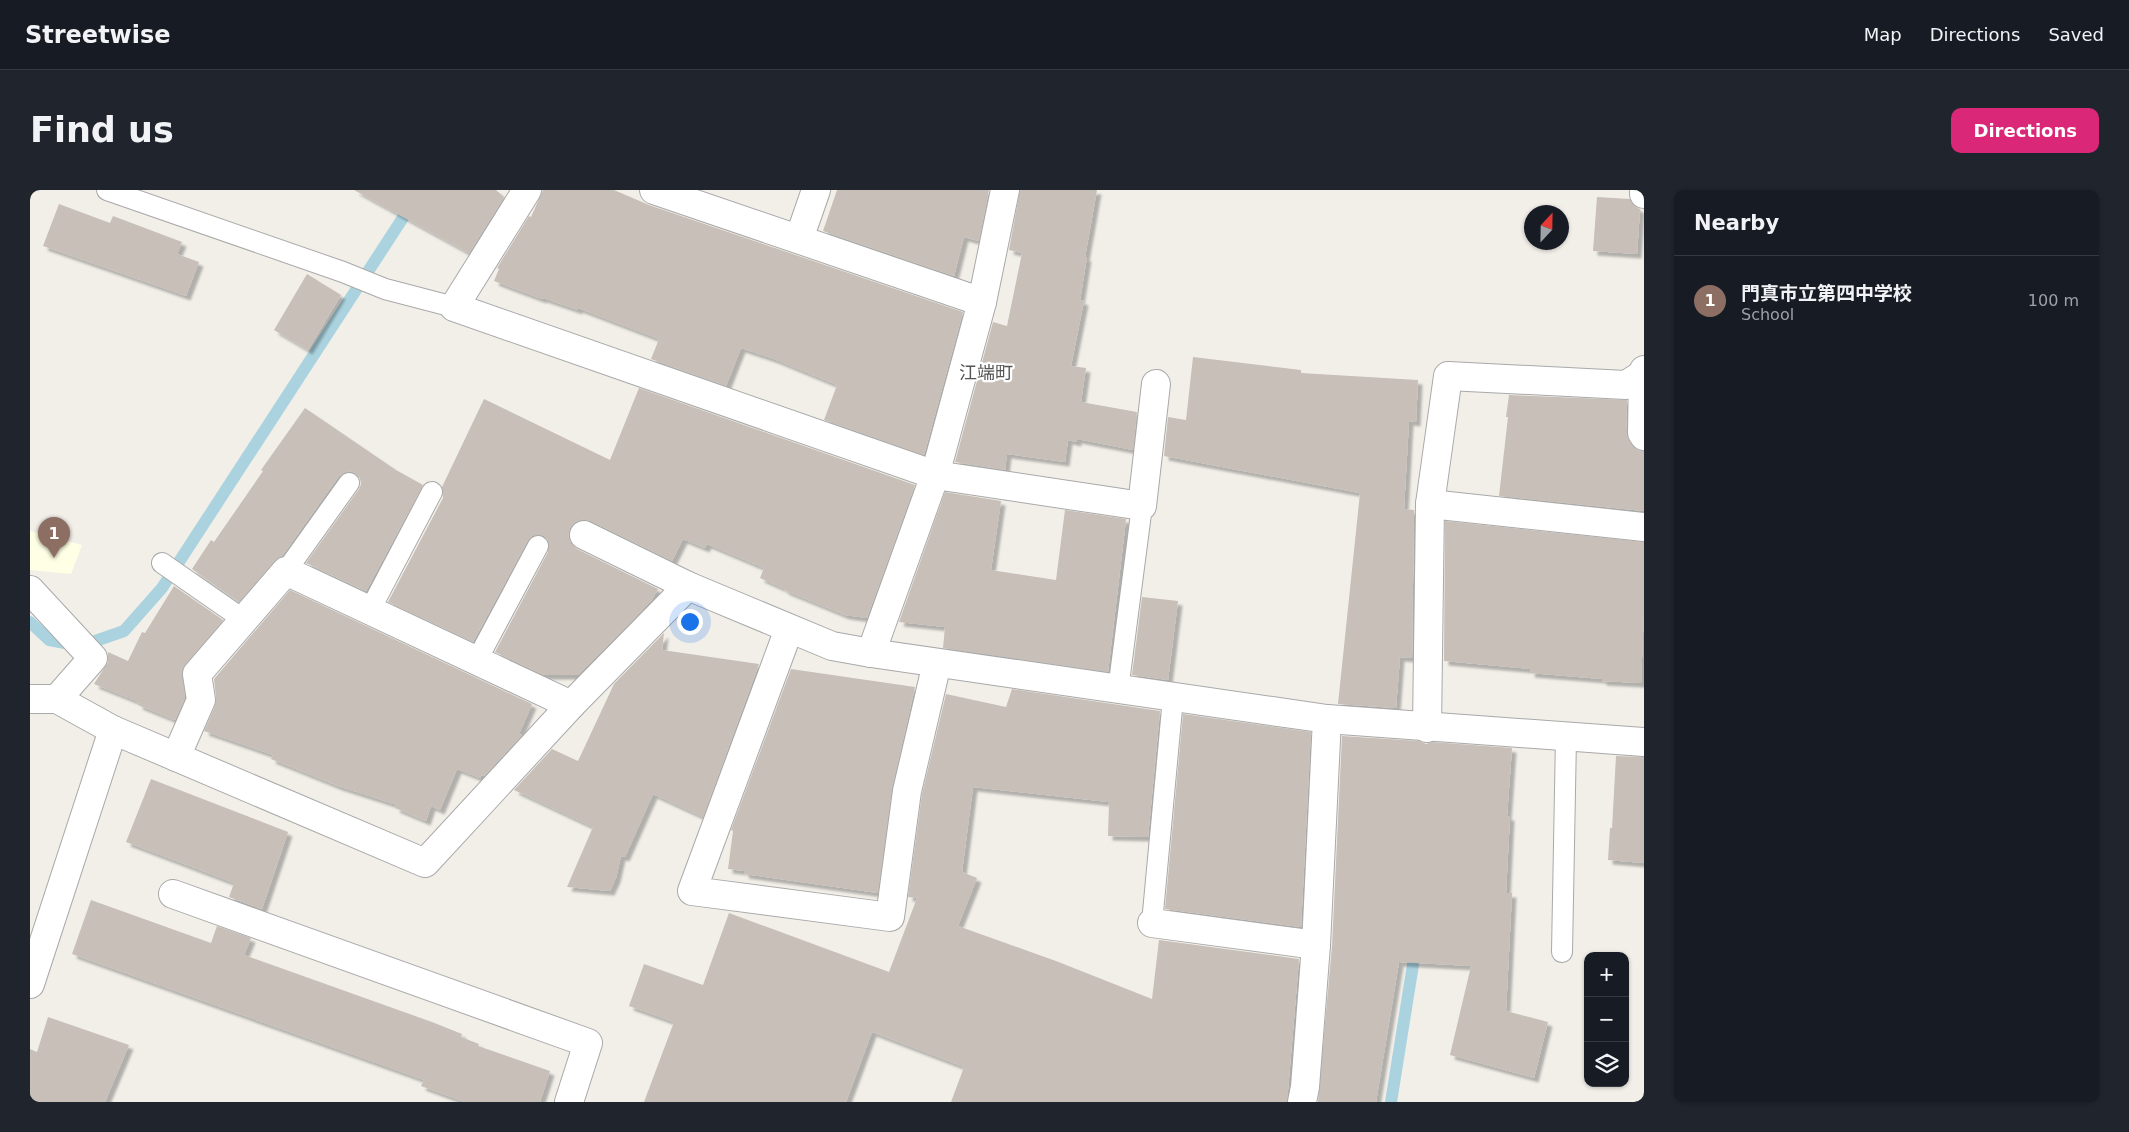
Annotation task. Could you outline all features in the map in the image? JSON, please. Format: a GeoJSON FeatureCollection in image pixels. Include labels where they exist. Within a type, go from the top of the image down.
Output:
{"type":"FeatureCollection","features":[{"type":"Feature","properties":{"kind":"street"},"geometry":{"type":"LineString","coordinates":[[527,190],[454,307],[935,475],[1142,506],[1156,384]]}},
{"type":"Feature","properties":{"kind":"street"},"geometry":{"type":"LineString","coordinates":[[654,190],[982,302]]}},
{"type":"Feature","properties":{"kind":"street"},"geometry":{"type":"LineString","coordinates":[[799,239],[816,190]]}},
{"type":"Feature","properties":{"kind":"street"},"geometry":{"type":"LineString","coordinates":[[871,653],[935,475],[982,302],[1005,190]]}},
{"type":"Feature","properties":{"kind":"street"},"geometry":{"type":"LineString","coordinates":[[1644,372],[1642,433],[1644,436]]}},
{"type":"Feature","properties":{"kind":"street"},"geometry":{"type":"LineString","coordinates":[[1427,728],[1430,504],[1448,376],[1626,385],[1644,372]]}},
{"type":"Feature","properties":{"kind":"street"},"geometry":{"type":"LineString","coordinates":[[1430,504],[1644,527]]}},
{"type":"Feature","properties":{"kind":"street"},"geometry":{"type":"LineString","coordinates":[[584,535],[688,586],[832,646],[1327,720],[1644,742]]}},
{"type":"Feature","properties":{"kind":"street"},"geometry":{"type":"LineString","coordinates":[[176,757],[201,700],[197,674],[286,570],[571,705]]}},
{"type":"Feature","properties":{"kind":"street"},"geometry":{"type":"LineString","coordinates":[[30,699],[57,699],[113,730],[425,864],[571,705],[688,586]]}},
{"type":"Feature","properties":{"kind":"street"},"geometry":{"type":"LineString","coordinates":[[30,590],[93,658],[57,699]]}},
{"type":"Feature","properties":{"kind":"street"},"geometry":{"type":"LineString","coordinates":[[789,628],[692,891],[890,917],[907,791],[937,663]]}},
{"type":"Feature","properties":{"kind":"street"},"geometry":{"type":"LineString","coordinates":[[1302,1102],[1305,1087],[1316,946],[1327,720]]}},
{"type":"Feature","properties":{"kind":"street"},"geometry":{"type":"LineString","coordinates":[[30,984],[113,730]]}},
{"type":"Feature","properties":{"kind":"street"},"geometry":{"type":"LineString","coordinates":[[173,894],[588,1043],[569,1102]]}},
{"type":"Feature","properties":{"kind":"street"},"geometry":{"type":"LineString","coordinates":[[1152,923],[1316,946]]}},
{"type":"Feature","properties":{"kind":"lane"},"geometry":{"type":"LineString","coordinates":[[107,190],[343,272],[385,289],[454,307]]}},
{"type":"Feature","properties":{"kind":"lane"},"geometry":{"type":"LineString","coordinates":[[286,570],[349,483]]}},
{"type":"Feature","properties":{"kind":"lane"},"geometry":{"type":"LineString","coordinates":[[370,610],[432,492]]}},
{"type":"Feature","properties":{"kind":"lane"},"geometry":{"type":"LineString","coordinates":[[1118,690],[1142,506]]}},
{"type":"Feature","properties":{"kind":"lane"},"geometry":{"type":"LineString","coordinates":[[477,660],[538,546]]}},
{"type":"Feature","properties":{"kind":"lane"},"geometry":{"type":"LineString","coordinates":[[162,563],[244,620]]}},
{"type":"Feature","properties":{"kind":"lane"},"geometry":{"type":"LineString","coordinates":[[1152,923],[1173,698]]}},
{"type":"Feature","properties":{"kind":"lane"},"geometry":{"type":"LineString","coordinates":[[1562,952],[1566,737]]}},
{"type":"Feature","properties":{"kind":"shaded area"},"geometry":{"type":"Polygon","coordinates":[[[30,531],[82,545],[71,574],[30,570],[30,531]]]}},
{"type":"Feature","properties":{"kind":"building"},"geometry":{"type":"Polygon","coordinates":[[[354,190],[496,190],[504,197],[469,253],[354,190]]]}},
{"type":"Feature","properties":{"kind":"building"},"geometry":{"type":"Polygon","coordinates":[[[543,190],[614,190],[649,205],[963,312],[924,455],[824,420],[837,385],[774,359],[741,348],[726,386],[651,359],[659,339],[578,308],[578,310],[542,299],[494,281],[499,269],[497,268],[529,216],[531,217],[543,190]]]}},
{"type":"Feature","properties":{"kind":"building"},"geometry":{"type":"Polygon","coordinates":[[[837,190],[989,190],[979,241],[964,237],[954,276],[823,231],[837,190]]]}},
{"type":"Feature","properties":{"kind":"building"},"geometry":{"type":"Polygon","coordinates":[[[1020,190],[1097,190],[1085,257],[1087,257],[1080,300],[1084,301],[1071,366],[1086,368],[1081,402],[1137,412],[1133,450],[1077,439],[1077,442],[1068,440],[1065,462],[1007,454],[1005,470],[955,462],[993,322],[1007,326],[1022,253],[1009,250],[1020,190]]]}},
{"type":"Feature","properties":{"kind":"building"},"geometry":{"type":"Polygon","coordinates":[[[1597,197],[1630,199],[1640,209],[1637,254],[1593,251],[1597,197]]]}},
{"type":"Feature","properties":{"kind":"building"},"geometry":{"type":"Polygon","coordinates":[[[59,204],[110,223],[113,216],[182,242],[177,254],[199,262],[186,296],[43,246],[59,204]]]}},
{"type":"Feature","properties":{"kind":"building"},"geometry":{"type":"Polygon","coordinates":[[[307,274],[341,295],[308,350],[274,330],[307,274]]]}},
{"type":"Feature","properties":{"kind":"building"},"geometry":{"type":"Polygon","coordinates":[[[1193,357],[1301,370],[1301,373],[1418,380],[1416,422],[1409,421],[1404,509],[1414,510],[1412,658],[1400,657],[1396,708],[1338,704],[1360,493],[1164,456],[1168,417],[1186,420],[1193,357]]]}},
{"type":"Feature","properties":{"kind":"building"},"geometry":{"type":"Polygon","coordinates":[[[639,388],[915,485],[867,618],[845,615],[784,590],[760,578],[764,568],[707,544],[705,548],[683,539],[672,561],[591,521],[583,519],[576,522],[570,528],[568,536],[571,544],[577,549],[658,589],[651,601],[578,675],[544,675],[495,652],[548,552],[548,540],[543,535],[532,536],[528,540],[473,642],[388,602],[443,498],[442,487],[484,399],[610,460],[639,388]]]}},
{"type":"Feature","properties":{"kind":"building"},"geometry":{"type":"Polygon","coordinates":[[[1509,395],[1627,400],[1626,433],[1629,441],[1637,450],[1644,451],[1644,511],[1499,496],[1509,395]]]}},
{"type":"Feature","properties":{"kind":"building"},"geometry":{"type":"Polygon","coordinates":[[[305,408],[396,470],[423,485],[366,591],[306,563],[359,489],[361,484],[360,478],[350,471],[339,476],[282,556],[274,561],[239,602],[192,569],[211,540],[214,542],[263,471],[261,470],[305,408]]]}},
{"type":"Feature","properties":{"kind":"building"},"geometry":{"type":"Polygon","coordinates":[[[945,492],[1001,501],[991,570],[1056,580],[1065,510],[1126,519],[1108,672],[943,648],[945,627],[899,622],[945,492]]]}},
{"type":"Feature","properties":{"kind":"building"},"geometry":{"type":"Polygon","coordinates":[[[1445,521],[1644,542],[1641,683],[1602,681],[1602,679],[1530,673],[1531,669],[1444,661],[1445,521]]]}},
{"type":"Feature","properties":{"kind":"building"},"geometry":{"type":"Polygon","coordinates":[[[174,586],[223,620],[182,669],[185,698],[175,720],[138,705],[139,702],[94,684],[108,662],[108,652],[128,661],[142,632],[145,633],[174,586]]]}},
{"type":"Feature","properties":{"kind":"building"},"geometry":{"type":"Polygon","coordinates":[[[290,590],[532,704],[519,734],[522,735],[484,776],[481,775],[480,778],[457,769],[440,810],[431,806],[426,821],[395,808],[397,805],[338,786],[271,759],[273,755],[204,731],[215,706],[214,679],[290,590]]]}},
{"type":"Feature","properties":{"kind":"building"},"geometry":{"type":"Polygon","coordinates":[[[1142,597],[1178,601],[1168,680],[1132,675],[1142,597]]]}},
{"type":"Feature","properties":{"kind":"building"},"geometry":{"type":"Polygon","coordinates":[[[664,633],[662,650],[759,664],[703,817],[653,794],[625,857],[621,856],[616,878],[610,891],[567,887],[593,827],[514,790],[552,749],[578,761],[614,684],[664,633]]]}},
{"type":"Feature","properties":{"kind":"building"},"geometry":{"type":"Polygon","coordinates":[[[791,669],[915,687],[892,789],[878,893],[744,874],[745,871],[728,869],[733,831],[731,830],[791,669]]]}},
{"type":"Feature","properties":{"kind":"building"},"geometry":{"type":"Polygon","coordinates":[[[1012,689],[1160,711],[1148,837],[1108,836],[1109,802],[973,787],[962,872],[977,878],[958,926],[1056,961],[1152,999],[1159,940],[1299,959],[1287,1102],[951,1102],[964,1067],[872,1032],[846,1102],[644,1102],[674,1022],[629,1006],[644,964],[703,985],[729,913],[889,972],[917,898],[908,897],[922,794],[946,694],[1006,707],[1012,689]]]}},
{"type":"Feature","properties":{"kind":"building"},"geometry":{"type":"Polygon","coordinates":[[[1183,714],[1311,732],[1301,927],[1165,909],[1183,714]]]}},
{"type":"Feature","properties":{"kind":"building"},"geometry":{"type":"Polygon","coordinates":[[[1342,736],[1419,741],[1426,744],[1432,742],[1512,748],[1507,816],[1510,816],[1506,893],[1512,893],[1506,1011],[1548,1022],[1534,1078],[1450,1055],[1471,966],[1399,962],[1376,1102],[1318,1102],[1332,946],[1342,736]]]}},
{"type":"Feature","properties":{"kind":"building"},"geometry":{"type":"Polygon","coordinates":[[[1616,756],[1644,757],[1644,863],[1608,860],[1610,828],[1612,828],[1616,756]]]}},
{"type":"Feature","properties":{"kind":"building"},"geometry":{"type":"Polygon","coordinates":[[[151,779],[288,832],[262,909],[229,897],[234,883],[126,842],[151,779]]]}},
{"type":"Feature","properties":{"kind":"building"},"geometry":{"type":"Polygon","coordinates":[[[91,900],[211,943],[217,926],[251,938],[244,955],[432,1022],[462,1034],[461,1037],[479,1044],[478,1046],[550,1071],[540,1102],[465,1102],[421,1086],[424,1080],[72,954],[91,900]]]}},
{"type":"Feature","properties":{"kind":"building"},"geometry":{"type":"Polygon","coordinates":[[[48,1017],[129,1045],[105,1102],[30,1102],[30,1049],[37,1052],[48,1017]]]}},
{"type":"Feature","properties":{"kind":"waterway"},"geometry":{"type":"LineString","coordinates":[[30,622],[49,640],[81,646],[124,631],[162,588],[421,190]]}},
{"type":"Feature","properties":{"kind":"waterway"},"geometry":{"type":"LineString","coordinates":[[1391,1102],[1416,946]]}},
{"type":"Feature","properties":{"kind":"place","name":"門真市立第四中学校"},"geometry":{"type":"Point","coordinates":[54,558]}},
{"type":"Feature","properties":{"kind":"district","name":"江端町"},"geometry":{"type":"Point","coordinates":[986,373]}}]}
